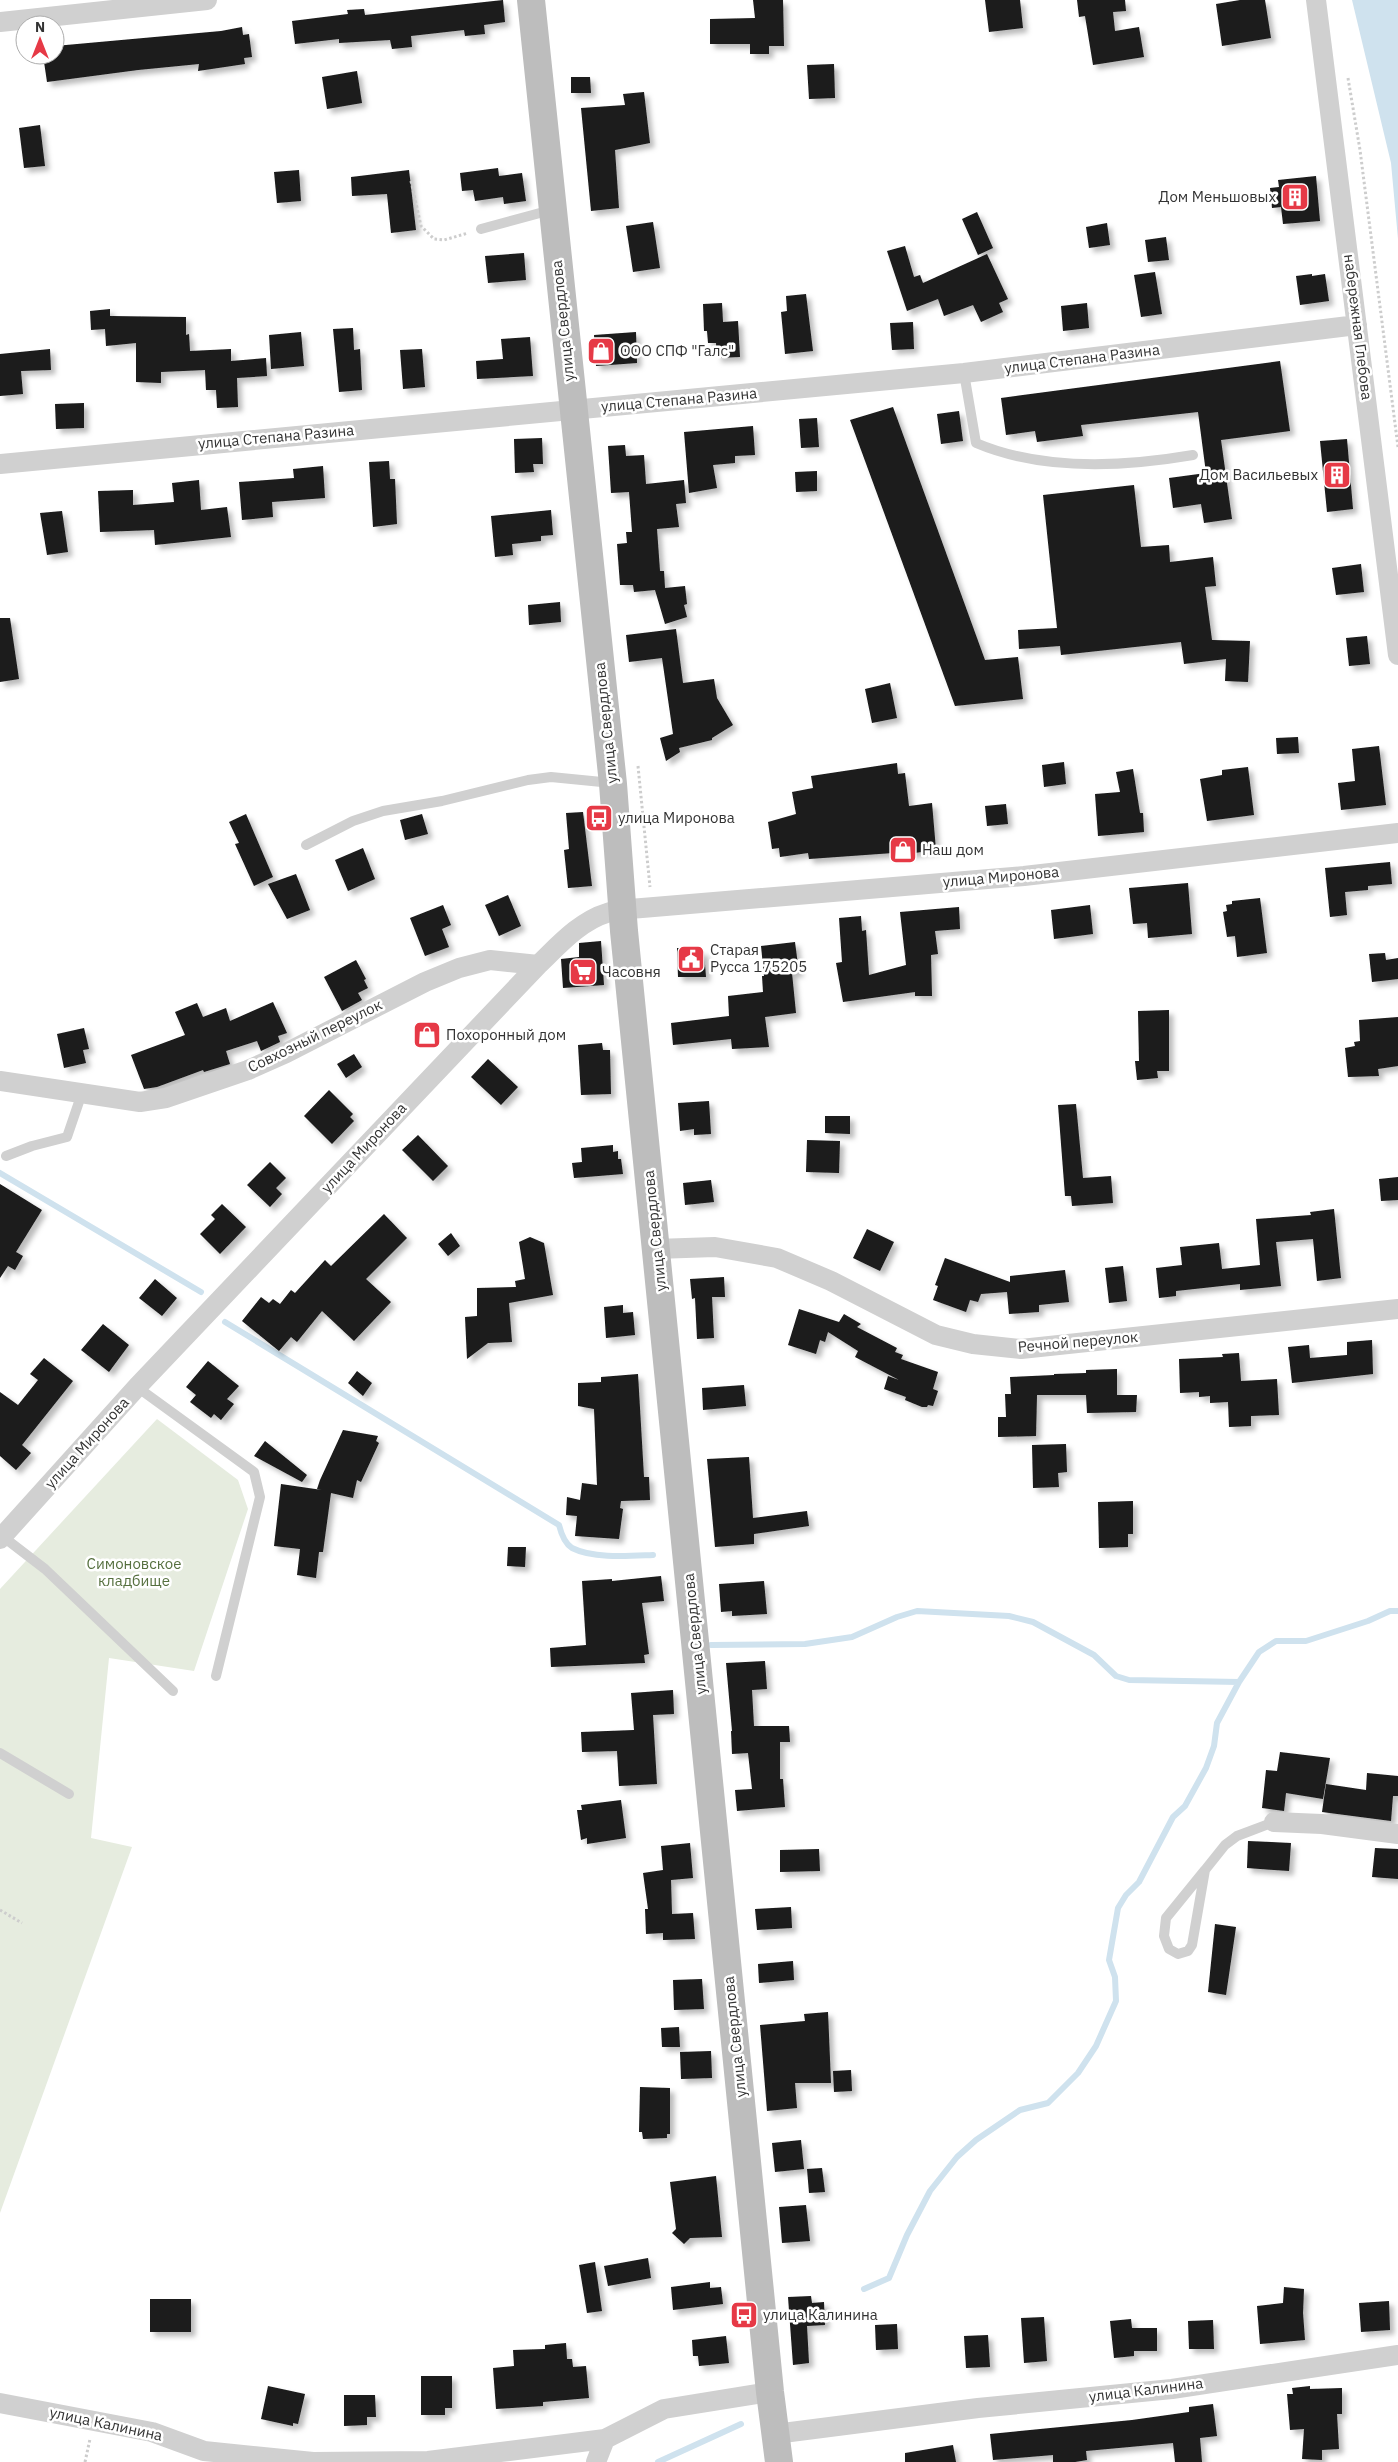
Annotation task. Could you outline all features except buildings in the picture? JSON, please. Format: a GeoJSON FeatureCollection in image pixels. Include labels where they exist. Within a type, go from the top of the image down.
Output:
{"type":"FeatureCollection","features":[{"type":"Feature","properties":{"kind":"street"},"geometry":{"type":"LineString","coordinates":[[0,22],[207,0]]}},
{"type":"Feature","properties":{"kind":"street","name":"улица Свердлова"},"geometry":{"type":"LineString","coordinates":[[531,0],[572,410],[613,784],[622,911],[770,2392],[779,2462]]}},
{"type":"Feature","properties":{"kind":"street","name":"набережная Глебова"},"geometry":{"type":"LineString","coordinates":[[1316,0],[1398,655]]}},
{"type":"Feature","properties":{"kind":"street","name":"улица Степана Разина"},"geometry":{"type":"LineString","coordinates":[[0,464],[964,373],[1358,325]]}},
{"type":"Feature","properties":{"kind":"street","name":"улица Миронова"},"geometry":{"type":"LineString","coordinates":[[1,1537],[137,1387],[538,964],[576,930],[608,912],[1024,876],[1398,833]]}},
{"type":"Feature","properties":{"kind":"street","name":"Совхозный переулок"},"geometry":{"type":"LineString","coordinates":[[0,1081],[140,1102],[166,1098],[248,1070],[286,1053],[424,982],[459,968],[490,960],[538,964]]}},
{"type":"Feature","properties":{"kind":"street","name":"Речной переулок"},"geometry":{"type":"LineString","coordinates":[[656,1249],[715,1247],[777,1258],[831,1281],[936,1335],[973,1344],[1020,1349],[1398,1309]]}},
{"type":"Feature","properties":{"kind":"street"},"geometry":{"type":"LineString","coordinates":[[1274,1822],[1322,1824],[1398,1834]]}},
{"type":"Feature","properties":{"kind":"street","name":"улица Калинина"},"geometry":{"type":"LineString","coordinates":[[775,2434],[978,2408],[1172,2389],[1398,2355]]}},
{"type":"Feature","properties":{"kind":"street","name":"улица Калинина"},"geometry":{"type":"LineString","coordinates":[[0,2402],[152,2432],[204,2450],[313,2462],[428,2461],[605,2439],[664,2409],[770,2392]]}},
{"type":"Feature","properties":{"kind":"street"},"geometry":{"type":"LineString","coordinates":[[596,2462],[605,2439]]}},
{"type":"Feature","properties":{"kind":"lane"},"geometry":{"type":"LineString","coordinates":[[480,229],[552,210]]}},
{"type":"Feature","properties":{"kind":"lane"},"geometry":{"type":"LineString","coordinates":[[964,373],[976,443],[998,452],[1029,459],[1098,464],[1158,461],[1193,455]]}},
{"type":"Feature","properties":{"kind":"lane"},"geometry":{"type":"LineString","coordinates":[[306,845],[353,820],[383,811],[442,801],[528,780],[552,777],[613,784]]}},
{"type":"Feature","properties":{"kind":"lane"},"geometry":{"type":"LineString","coordinates":[[6,1156],[32,1146],[67,1137],[82,1092]]}},
{"type":"Feature","properties":{"kind":"lane"},"geometry":{"type":"LineString","coordinates":[[137,1387],[254,1472],[260,1497],[216,1676]]}},
{"type":"Feature","properties":{"kind":"lane"},"geometry":{"type":"LineString","coordinates":[[1,1537],[45,1568],[173,1691]]}},
{"type":"Feature","properties":{"kind":"lane"},"geometry":{"type":"LineString","coordinates":[[0,1753],[69,1794]]}},
{"type":"Feature","properties":{"kind":"lane"},"geometry":{"type":"LineString","coordinates":[[1205,1870],[1192,1945],[1188,1952],[1178,1954],[1169,1949],[1166,1942],[1164,1936],[1166,1918],[1225,1845],[1236,1836],[1274,1822]]}},
{"type":"Feature","properties":{"kind":"path"},"geometry":{"type":"LineString","coordinates":[[1348,75],[1360,150],[1398,446]]}},
{"type":"Feature","properties":{"kind":"path"},"geometry":{"type":"LineString","coordinates":[[411,181],[421,226],[434,239],[444,240],[480,229]]}},
{"type":"Feature","properties":{"kind":"path"},"geometry":{"type":"LineString","coordinates":[[0,1910],[22,1923]]}},
{"type":"Feature","properties":{"kind":"green space","name":"Симоновское кладбище"},"geometry":{"type":"Polygon","coordinates":[[[157,1419],[238,1480],[248,1509],[194,1671],[109,1658],[91,1838],[132,1847],[0,2213],[0,1589],[157,1419]]]}},
{"type":"Feature","properties":{"kind":"water"},"geometry":{"type":"Polygon","coordinates":[[[1352,0],[1398,0],[1398,239],[1391,163],[1352,0]]]}},
{"type":"Feature","properties":{"kind":"waterway"},"geometry":{"type":"LineString","coordinates":[[0,1173],[201,1292]]}},
{"type":"Feature","properties":{"kind":"waterway"},"geometry":{"type":"LineString","coordinates":[[225,1322],[559,1525],[565,1541],[572,1548],[581,1552],[601,1555],[653,1555]]}},
{"type":"Feature","properties":{"kind":"waterway"},"geometry":{"type":"LineString","coordinates":[[711,1645],[805,1644],[852,1637],[897,1617],[917,1611],[1009,1616],[1033,1622],[1094,1655],[1116,1676],[1129,1680],[1239,1682]]}},
{"type":"Feature","properties":{"kind":"waterway"},"geometry":{"type":"LineString","coordinates":[[864,2289],[889,2278],[907,2235],[930,2191],[957,2157],[976,2140],[1020,2110],[1048,2103],[1078,2073],[1096,2046],[1116,2001],[1115,1977],[1109,1960],[1118,1908],[1126,1895],[1139,1882],[1173,1817],[1185,1806],[1206,1768],[1214,1746],[1217,1723],[1239,1682],[1259,1652],[1276,1641],[1306,1641],[1368,1621],[1390,1611],[1398,1611]]}},
{"type":"Feature","properties":{"kind":"waterway"},"geometry":{"type":"LineString","coordinates":[[658,2462],[741,2424]]}},
{"type":"Feature","properties":{"kind":"place","name":"Дом Меньшовых"},"geometry":{"type":"Point","coordinates":[1295,197]}},
{"type":"Feature","properties":{"kind":"place","name":"ООО СПФ \"Галс\""},"geometry":{"type":"Point","coordinates":[601,351]}},
{"type":"Feature","properties":{"kind":"place","name":"Дом Васильевых"},"geometry":{"type":"Point","coordinates":[1337,475]}},
{"type":"Feature","properties":{"kind":"place","name":"улица Миронова"},"geometry":{"type":"Point","coordinates":[599,818]}},
{"type":"Feature","properties":{"kind":"place","name":"Наш дом"},"geometry":{"type":"Point","coordinates":[903,850]}},
{"type":"Feature","properties":{"kind":"place","name":"Старая Русса 175205"},"geometry":{"type":"Point","coordinates":[691,959]}},
{"type":"Feature","properties":{"kind":"place","name":"Часовня"},"geometry":{"type":"Point","coordinates":[583,972]}},
{"type":"Feature","properties":{"kind":"place","name":"Похоронный дом"},"geometry":{"type":"Point","coordinates":[427,1035]}},
{"type":"Feature","properties":{"kind":"place","name":"улица Калинина"},"geometry":{"type":"Point","coordinates":[744,2315]}}]}
